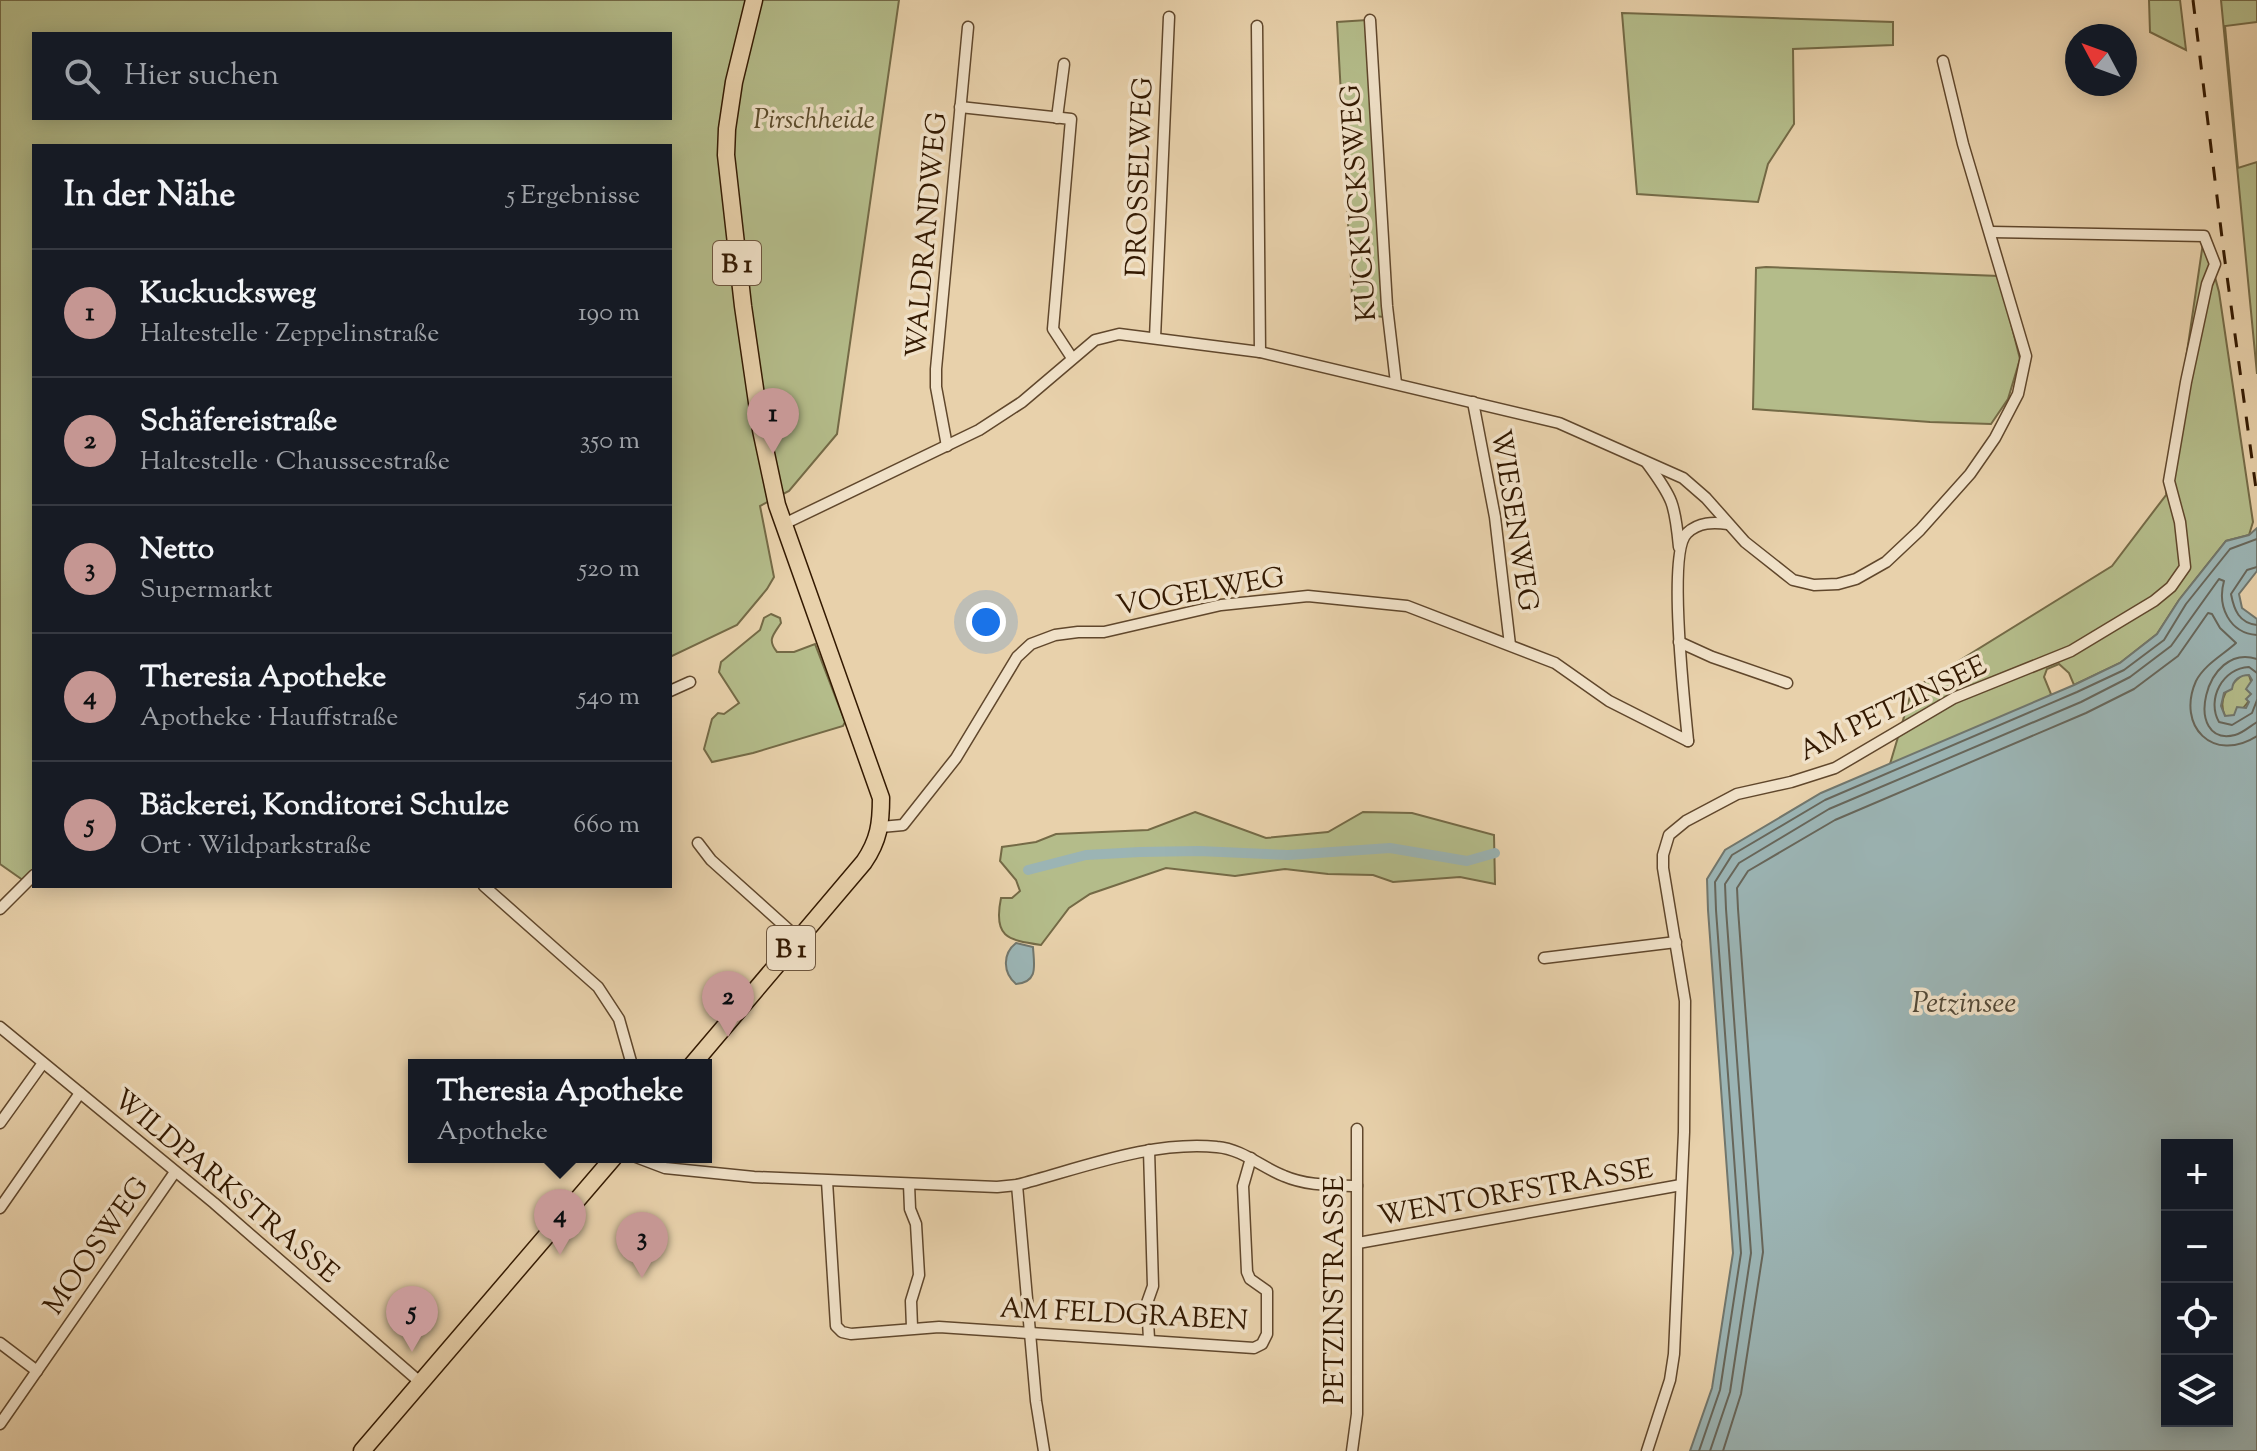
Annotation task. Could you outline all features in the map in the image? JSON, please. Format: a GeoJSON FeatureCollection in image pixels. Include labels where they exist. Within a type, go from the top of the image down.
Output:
{"type":"FeatureCollection","features":[{"type":"Feature","properties":{"kind":"main road","name":"B 1"},"geometry":{"type":"LineString","coordinates":[[697,1059],[864,862],[874,847],[881,827],[881,798],[772,488],[761,430],[727,179],[729,108],[754,0]]}},
{"type":"Feature","properties":{"kind":"main road"},"geometry":{"type":"LineString","coordinates":[[362,1451],[609,1163]]}},
{"type":"Feature","properties":{"kind":"street","name":"DROSSELWEG"},"geometry":{"type":"LineString","coordinates":[[1155,338],[1169,17]]}},
{"type":"Feature","properties":{"kind":"street","name":"KUCKUCKSWEG"},"geometry":{"type":"LineString","coordinates":[[1370,20],[1385,275],[1396,383]]}},
{"type":"Feature","properties":{"kind":"street"},"geometry":{"type":"LineString","coordinates":[[1257,26],[1260,352]]}},
{"type":"Feature","properties":{"kind":"street","name":"WALDRANDWEG"},"geometry":{"type":"LineString","coordinates":[[947,446],[937,395],[936,369],[968,27]]}},
{"type":"Feature","properties":{"kind":"street"},"geometry":{"type":"LineString","coordinates":[[784,524],[979,430],[1022,402],[1095,340],[1119,334],[1260,352],[1559,423],[1683,478],[1764,560],[1793,580],[1814,585],[1838,584],[1856,579],[1886,562],[1920,530],[1970,474],[1995,438],[2018,394],[2026,356],[1963,144],[1943,61]]}},
{"type":"Feature","properties":{"kind":"street"},"geometry":{"type":"LineString","coordinates":[[1057,118],[1064,64]]}},
{"type":"Feature","properties":{"kind":"street"},"geometry":{"type":"LineString","coordinates":[[960,107],[1071,119],[1053,329],[1072,358]]}},
{"type":"Feature","properties":{"kind":"street","name":"AM PETZINSEE"},"geometry":{"type":"LineString","coordinates":[[1647,1451],[1670,1380],[1674,1354],[1681,1185],[1685,1001],[1663,868],[1669,835],[1677,827],[1737,794],[1835,768],[1954,698],[2071,651],[2154,601],[2171,587],[2185,567],[2180,522],[2169,481],[2186,382],[2207,284],[2215,264],[2204,236],[1991,232]]}},
{"type":"Feature","properties":{"kind":"street","name":"WIESENWEG"},"geometry":{"type":"LineString","coordinates":[[1473,402],[1495,517],[1510,645]]}},
{"type":"Feature","properties":{"kind":"street"},"geometry":{"type":"LineString","coordinates":[[1645,460],[1667,490],[1675,507],[1679,549],[1679,642],[1787,683]]}},
{"type":"Feature","properties":{"kind":"street"},"geometry":{"type":"LineString","coordinates":[[1679,549],[1686,534],[1700,525],[1712,521],[1728,524]]}},
{"type":"Feature","properties":{"kind":"street","name":"VOGELWEG"},"geometry":{"type":"LineString","coordinates":[[881,827],[903,825],[956,758],[1017,657],[1031,644],[1055,635],[1104,632],[1221,605],[1308,596],[1407,606],[1555,663],[1609,701],[1688,741],[1679,642]]}},
{"type":"Feature","properties":{"kind":"street"},"geometry":{"type":"LineString","coordinates":[[672,690],[690,682]]}},
{"type":"Feature","properties":{"kind":"street"},"geometry":{"type":"LineString","coordinates":[[698,843],[711,860],[799,939]]}},
{"type":"Feature","properties":{"kind":"street"},"geometry":{"type":"LineString","coordinates":[[0,909],[32,877]]}},
{"type":"Feature","properties":{"kind":"street"},"geometry":{"type":"LineString","coordinates":[[486,888],[598,987],[619,1019],[630,1059]]}},
{"type":"Feature","properties":{"kind":"street"},"geometry":{"type":"LineString","coordinates":[[1544,958],[1676,942]]}},
{"type":"Feature","properties":{"kind":"street","name":"WILDPARKSTRASSE"},"geometry":{"type":"LineString","coordinates":[[0,1027],[421,1383]]}},
{"type":"Feature","properties":{"kind":"street"},"geometry":{"type":"LineString","coordinates":[[0,1123],[43,1063]]}},
{"type":"Feature","properties":{"kind":"street"},"geometry":{"type":"LineString","coordinates":[[0,1208],[80,1093]]}},
{"type":"Feature","properties":{"kind":"street","name":"PETZINSTRASSE"},"geometry":{"type":"LineString","coordinates":[[1352,1451],[1357,1414],[1357,1129]]}},
{"type":"Feature","properties":{"kind":"street"},"geometry":{"type":"LineString","coordinates":[[652,1163],[665,1168],[827,1181],[997,1187],[1017,1185],[1149,1150],[1219,1147],[1251,1158],[1284,1176],[1312,1184],[1357,1186]]}},
{"type":"Feature","properties":{"kind":"street"},"geometry":{"type":"LineString","coordinates":[[1149,1150],[1153,1286],[1147,1303],[1149,1339]]}},
{"type":"Feature","properties":{"kind":"street","name":"AM FELDGRABEN"},"geometry":{"type":"LineString","coordinates":[[827,1181],[836,1326],[851,1334],[912,1327],[1149,1339],[1254,1348],[1262,1344],[1267,1334],[1267,1291],[1250,1279],[1247,1272],[1243,1186],[1251,1158]]}},
{"type":"Feature","properties":{"kind":"street","name":"MOOSWEG"},"geometry":{"type":"LineString","coordinates":[[0,1424],[175,1172]]}},
{"type":"Feature","properties":{"kind":"street"},"geometry":{"type":"LineString","coordinates":[[909,1184],[910,1209],[916,1224],[919,1275],[911,1301],[912,1327]]}},
{"type":"Feature","properties":{"kind":"street"},"geometry":{"type":"LineString","coordinates":[[1017,1185],[1044,1451]]}},
{"type":"Feature","properties":{"kind":"street","name":"WENTORFSTRASSE"},"geometry":{"type":"LineString","coordinates":[[1358,1243],[1681,1185]]}},
{"type":"Feature","properties":{"kind":"street"},"geometry":{"type":"LineString","coordinates":[[0,1343],[37,1371]]}},
{"type":"Feature","properties":{"kind":"green space","name":"Pirschheide"},"geometry":{"type":"Polygon","coordinates":[[[0,0],[899,0],[837,434],[789,491],[760,506],[774,577],[767,589],[737,625],[672,656],[672,144],[32,144],[32,877],[27,883],[0,864],[0,0]]]}},
{"type":"Feature","properties":{"kind":"green space"},"geometry":{"type":"Polygon","coordinates":[[[2149,0],[2180,0],[2186,50],[2150,32],[2149,0]]]}},
{"type":"Feature","properties":{"kind":"green space"},"geometry":{"type":"Polygon","coordinates":[[[2221,0],[2257,0],[2257,22],[2225,26],[2238,168],[2257,162],[2257,374],[2221,0]]]}},
{"type":"Feature","properties":{"kind":"green space"},"geometry":{"type":"Polygon","coordinates":[[[1622,13],[1893,22],[1893,45],[1793,49],[1794,124],[1768,164],[1758,202],[1637,194],[1622,13]]]}},
{"type":"Feature","properties":{"kind":"green space"},"geometry":{"type":"Polygon","coordinates":[[[1367,20],[1384,317],[1353,314],[1337,22],[1367,20]]]}},
{"type":"Feature","properties":{"kind":"green space"},"geometry":{"type":"Polygon","coordinates":[[[2204,236],[2219,292],[2253,522],[2249,535],[2226,541],[2179,600],[2157,634],[2120,663],[2074,685],[2069,673],[2059,664],[2047,669],[2044,677],[2051,694],[2027,724],[1890,764],[1912,690],[2112,566],[2166,495],[2204,236]]]}},
{"type":"Feature","properties":{"kind":"green space"},"geometry":{"type":"Polygon","coordinates":[[[1756,268],[1999,276],[2020,359],[2008,399],[1991,424],[1753,409],[1756,268]]]}},
{"type":"Feature","properties":{"kind":"green space"},"geometry":{"type":"Polygon","coordinates":[[[771,614],[780,618],[781,623],[772,641],[777,652],[794,652],[815,644],[845,722],[843,726],[712,762],[704,749],[712,719],[739,703],[719,672],[721,662],[760,630],[764,618],[771,614]]]}},
{"type":"Feature","properties":{"kind":"green space"},"geometry":{"type":"Polygon","coordinates":[[[2242,675],[2249,675],[2251,682],[2249,700],[2231,717],[2225,716],[2222,704],[2225,693],[2242,675]]]}},
{"type":"Feature","properties":{"kind":"green space"},"geometry":{"type":"Polygon","coordinates":[[[1195,812],[1266,838],[1328,832],[1363,812],[1412,813],[1494,835],[1495,884],[1460,877],[1393,882],[1373,875],[1285,869],[1235,876],[1166,868],[1090,894],[1069,908],[1041,945],[1011,938],[1001,929],[1001,898],[1012,898],[1020,891],[1016,880],[1000,861],[1002,847],[1036,842],[1056,834],[1148,830],[1195,812]]]}},
{"type":"Feature","properties":{"kind":"water","name":"Petzinsee"},"geometry":{"type":"Polygon","coordinates":[[[2257,528],[2257,571],[2239,594],[2242,608],[2257,619],[2257,1451],[1690,1451],[1712,1388],[1733,1253],[1707,879],[1725,850],[1821,793],[2120,663],[2157,634],[2179,600],[2226,541],[2249,535],[2257,528]],[[2249,675],[2243,676],[2224,693],[2221,706],[2225,716],[2234,715],[2237,707],[2246,708],[2249,702],[2246,699],[2251,694],[2246,689],[2252,680],[2249,675]]]}},
{"type":"Feature","properties":{"kind":"water"},"geometry":{"type":"Polygon","coordinates":[[[1016,943],[1033,947],[1034,972],[1028,980],[1016,984],[1007,969],[1006,958],[1016,943]]]}},
{"type":"Feature","properties":{"kind":"waterway"},"geometry":{"type":"LineString","coordinates":[[1028,870],[1086,855],[1140,852],[1288,855],[1390,848],[1467,861],[1495,853]]}},
{"type":"Feature","properties":{"kind":"railway"},"geometry":{"type":"LineString","coordinates":[[2193,0],[2257,496]]}},
{"type":"Feature","properties":{"kind":"place","name":"Kuckucksweg"},"geometry":{"type":"Point","coordinates":[773,454]}},
{"type":"Feature","properties":{"kind":"place","name":"Schäfereistraße"},"geometry":{"type":"Point","coordinates":[728,1037]}},
{"type":"Feature","properties":{"kind":"place","name":"Theresia Apotheke"},"geometry":{"type":"Point","coordinates":[560,1255]}},
{"type":"Feature","properties":{"kind":"place","name":"Netto"},"geometry":{"type":"Point","coordinates":[642,1278]}},
{"type":"Feature","properties":{"kind":"place","name":"Bäckerei, Konditorei Schulze"},"geometry":{"type":"Point","coordinates":[412,1352]}}]}
